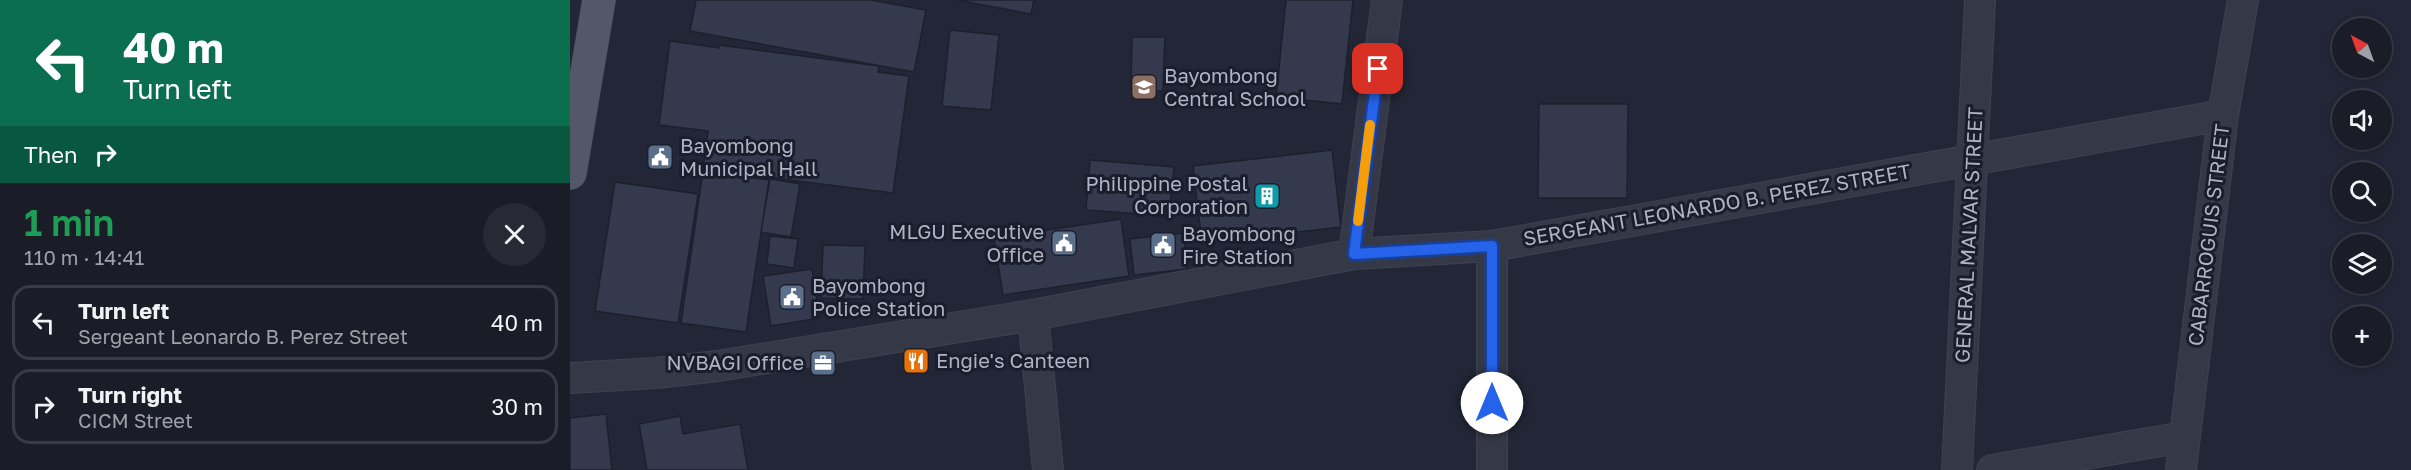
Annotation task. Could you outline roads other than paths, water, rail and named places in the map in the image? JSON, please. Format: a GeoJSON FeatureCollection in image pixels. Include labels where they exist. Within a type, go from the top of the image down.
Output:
{"type":"FeatureCollection","features":[{"type":"Feature","properties":{"kind":"main road"},"geometry":{"type":"LineString","coordinates":[[570,173],[599,0]]}},
{"type":"Feature","properties":{"kind":"street"},"geometry":{"type":"LineString","coordinates":[[1354,254],[1387,0]]}},
{"type":"Feature","properties":{"kind":"street","name":"GENERAL MALVAR STREET"},"geometry":{"type":"LineString","coordinates":[[1957,470],[1980,0]]}},
{"type":"Feature","properties":{"kind":"street","name":"CABARROGUIS STREET"},"geometry":{"type":"LineString","coordinates":[[2181,470],[2223,115],[2242,0]]}},
{"type":"Feature","properties":{"kind":"street","name":"SERGEANT LEONARDO B. PEREZ STREET"},"geometry":{"type":"LineString","coordinates":[[570,378],[656,373],[718,366],[1033,315],[1354,254],[1492,246],[2223,115]]}},
{"type":"Feature","properties":{"kind":"street"},"geometry":{"type":"LineString","coordinates":[[1492,246],[1492,470]]}},
{"type":"Feature","properties":{"kind":"street"},"geometry":{"type":"LineString","coordinates":[[1033,315],[1048,470]]}},
{"type":"Feature","properties":{"kind":"street"},"geometry":{"type":"LineString","coordinates":[[1992,470],[2184,438]]}},
{"type":"Feature","properties":{"kind":"place","name":"Bayombong Central School"},"geometry":{"type":"Point","coordinates":[1144,87]}},
{"type":"Feature","properties":{"kind":"place","name":"Bayombong Municipal Hall"},"geometry":{"type":"Point","coordinates":[660,157]}},
{"type":"Feature","properties":{"kind":"place","name":"Philippine Postal Corporation"},"geometry":{"type":"Point","coordinates":[1267,196]}},
{"type":"Feature","properties":{"kind":"place","name":"MLGU Executive Office"},"geometry":{"type":"Point","coordinates":[1064,243]}},
{"type":"Feature","properties":{"kind":"place","name":"Bayombong Fire Station"},"geometry":{"type":"Point","coordinates":[1163,245]}},
{"type":"Feature","properties":{"kind":"place","name":"Bayombong Police Station"},"geometry":{"type":"Point","coordinates":[792,297]}},
{"type":"Feature","properties":{"kind":"place","name":"Engie's Canteen"},"geometry":{"type":"Point","coordinates":[916,361]}},
{"type":"Feature","properties":{"kind":"place","name":"NVBAGI Office"},"geometry":{"type":"Point","coordinates":[823,363]}}]}
